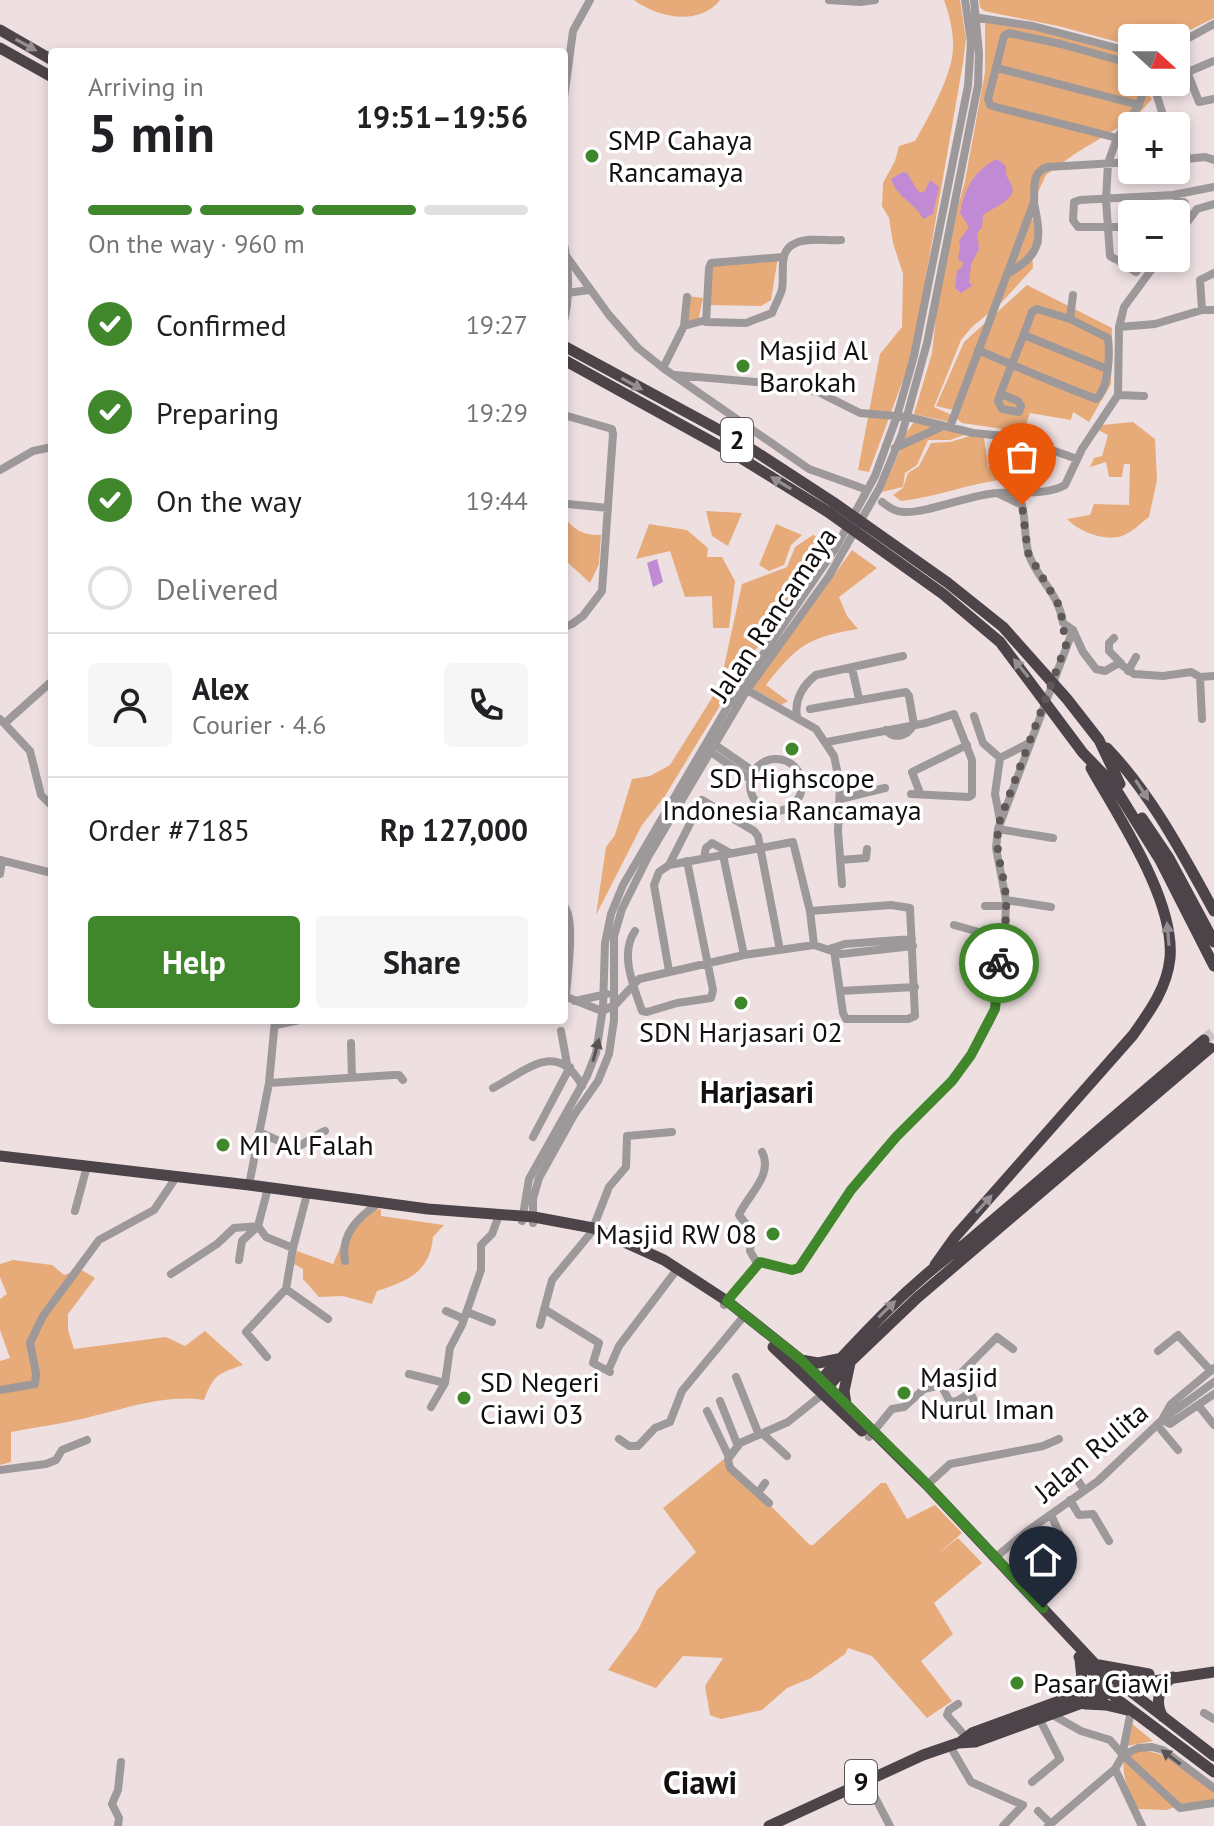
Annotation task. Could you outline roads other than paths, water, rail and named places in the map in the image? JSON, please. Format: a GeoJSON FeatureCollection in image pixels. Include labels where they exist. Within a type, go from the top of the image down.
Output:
{"type":"FeatureCollection","features":[{"type":"Feature","properties":{"kind":"highway"},"geometry":{"type":"LineString","coordinates":[[0,30],[48,58]]}},
{"type":"Feature","properties":{"kind":"highway"},"geometry":{"type":"LineString","coordinates":[[0,48],[48,75]]}},
{"type":"Feature","properties":{"kind":"highway","name":"2"},"geometry":{"type":"LineString","coordinates":[[568,348],[736,439],[1003,627],[1099,740],[1117,780],[1214,942]]}},
{"type":"Feature","properties":{"kind":"highway","name":"2"},"geometry":{"type":"LineString","coordinates":[[568,362],[736,455],[897,553]]}},
{"type":"Feature","properties":{"kind":"highway","name":"2"},"geometry":{"type":"LineString","coordinates":[[913,565],[1000,642],[1083,753],[1112,783],[1164,859],[1213,964]]}},
{"type":"Feature","properties":{"kind":"highway"},"geometry":{"type":"LineString","coordinates":[[1099,740],[1129,772],[1214,911]]}},
{"type":"Feature","properties":{"kind":"highway"},"geometry":{"type":"LineString","coordinates":[[935,1265],[955,1237],[1082,1095],[1155,1005],[1163,985],[1170,958],[1168,925],[1161,902],[1083,753]]}},
{"type":"Feature","properties":{"kind":"highway"},"geometry":{"type":"LineString","coordinates":[[800,1359],[818,1363],[846,1360],[1207,1044],[965,1244],[935,1265],[886,1310],[846,1360],[822,1387]]}},
{"type":"Feature","properties":{"kind":"highway"},"geometry":{"type":"LineString","coordinates":[[0,1156],[528,1219],[591,1231],[664,1260],[725,1303],[822,1387],[927,1485],[1095,1664],[1214,1756]]}},
{"type":"Feature","properties":{"kind":"highway"},"geometry":{"type":"LineString","coordinates":[[484,1214],[528,1219]]}},
{"type":"Feature","properties":{"kind":"highway"},"geometry":{"type":"LineString","coordinates":[[591,1231],[675,1272],[725,1303]]}},
{"type":"Feature","properties":{"kind":"highway"},"geometry":{"type":"LineString","coordinates":[[743,1319],[800,1359],[822,1387],[846,1404],[1106,1688],[1131,1711],[1214,1772]]}},
{"type":"Feature","properties":{"kind":"highway"},"geometry":{"type":"LineString","coordinates":[[846,1360],[846,1404]]}},
{"type":"Feature","properties":{"kind":"highway"},"geometry":{"type":"LineString","coordinates":[[1080,1658],[1082,1679],[1074,1701],[1131,1711]]}},
{"type":"Feature","properties":{"kind":"highway"},"geometry":{"type":"LineString","coordinates":[[1095,1664],[1149,1674]]}},
{"type":"Feature","properties":{"kind":"highway","name":"9"},"geometry":{"type":"LineString","coordinates":[[769,1826],[972,1733],[1149,1674],[1214,1666]]}},
{"type":"Feature","properties":{"kind":"highway","name":"9"},"geometry":{"type":"LineString","coordinates":[[1120,1684],[1214,1672]]}},
{"type":"Feature","properties":{"kind":"highway"},"geometry":{"type":"LineString","coordinates":[[1166,1720],[1159,1710],[1158,1699],[1164,1684],[1174,1677]]}},
{"type":"Feature","properties":{"kind":"highway","name":"9"},"geometry":{"type":"LineString","coordinates":[[958,1742],[975,1742],[1045,1716],[1074,1701]]}},
{"type":"Feature","properties":{"kind":"street"},"geometry":{"type":"LineString","coordinates":[[568,68],[573,31],[590,0]]}},
{"type":"Feature","properties":{"kind":"street"},"geometry":{"type":"LineString","coordinates":[[829,0],[875,0]]}},
{"type":"Feature","properties":{"kind":"street","name":"Jalan Rancamaya"},"geometry":{"type":"LineString","coordinates":[[965,0],[973,17]]}},
{"type":"Feature","properties":{"kind":"street","name":"Jalan Rancamaya"},"geometry":{"type":"LineString","coordinates":[[619,994],[614,936],[622,909],[648,857],[755,663],[877,501],[908,417],[918,341],[953,186],[968,86],[974,0]]}},
{"type":"Feature","properties":{"kind":"street"},"geometry":{"type":"LineString","coordinates":[[973,17],[1033,26],[1118,48]]}},
{"type":"Feature","properties":{"kind":"street"},"geometry":{"type":"LineString","coordinates":[[1190,37],[1214,24]]}},
{"type":"Feature","properties":{"kind":"street"},"geometry":{"type":"LineString","coordinates":[[1117,138],[990,105],[988,99],[1004,36],[1009,33],[1118,60]]}},
{"type":"Feature","properties":{"kind":"street"},"geometry":{"type":"LineString","coordinates":[[1190,73],[1214,61]]}},
{"type":"Feature","properties":{"kind":"street"},"geometry":{"type":"LineString","coordinates":[[997,68],[1139,105]]}},
{"type":"Feature","properties":{"kind":"street"},"geometry":{"type":"LineString","coordinates":[[1190,79],[1199,102],[1214,99]]}},
{"type":"Feature","properties":{"kind":"street"},"geometry":{"type":"LineString","coordinates":[[1118,260],[1110,256],[1106,200],[1108,163],[1117,138],[1144,96]]}},
{"type":"Feature","properties":{"kind":"street"},"geometry":{"type":"LineString","coordinates":[[1190,159],[1205,157],[1214,160]]}},
{"type":"Feature","properties":{"kind":"street"},"geometry":{"type":"LineString","coordinates":[[1007,274],[1027,261],[1037,247],[1035,177],[1042,168],[1118,163]]}},
{"type":"Feature","properties":{"kind":"street"},"geometry":{"type":"LineString","coordinates":[[1118,227],[1080,227],[1073,220],[1073,205],[1077,200],[1173,195],[1214,187]]}},
{"type":"Feature","properties":{"kind":"street"},"geometry":{"type":"LineString","coordinates":[[1173,195],[1180,200]]}},
{"type":"Feature","properties":{"kind":"street"},"geometry":{"type":"LineString","coordinates":[[886,448],[897,447],[946,427],[1034,202]]}},
{"type":"Feature","properties":{"kind":"street"},"geometry":{"type":"LineString","coordinates":[[1190,218],[1197,209],[1214,204]]}},
{"type":"Feature","properties":{"kind":"street"},"geometry":{"type":"LineString","coordinates":[[684,326],[706,320],[746,323],[772,313],[782,288],[783,257],[788,248],[797,242],[841,240]]}},
{"type":"Feature","properties":{"kind":"street"},"geometry":{"type":"LineString","coordinates":[[706,320],[711,263],[783,257]]}},
{"type":"Feature","properties":{"kind":"street"},"geometry":{"type":"LineString","coordinates":[[568,258],[589,290],[638,348],[663,368],[809,469],[863,491]]}},
{"type":"Feature","properties":{"kind":"street"},"geometry":{"type":"LineString","coordinates":[[877,501],[906,512],[997,493],[1062,488],[1118,395],[1119,327],[1128,299],[1149,272]]}},
{"type":"Feature","properties":{"kind":"street"},"geometry":{"type":"LineString","coordinates":[[1202,310],[1200,280],[1214,273]]}},
{"type":"Feature","properties":{"kind":"street"},"geometry":{"type":"LineString","coordinates":[[568,293],[589,290]]}},
{"type":"Feature","properties":{"kind":"street"},"geometry":{"type":"LineString","coordinates":[[1070,319],[1073,295]]}},
{"type":"Feature","properties":{"kind":"street"},"geometry":{"type":"LineString","coordinates":[[663,368],[684,326],[687,297]]}},
{"type":"Feature","properties":{"kind":"street"},"geometry":{"type":"LineString","coordinates":[[978,350],[1014,365],[1096,399],[1102,392],[1107,369],[1108,338],[1070,319],[1037,309],[1032,312],[1014,365],[1001,394]]}},
{"type":"Feature","properties":{"kind":"street"},"geometry":{"type":"LineString","coordinates":[[1119,327],[1155,324],[1202,310],[1214,310]]}},
{"type":"Feature","properties":{"kind":"street"},"geometry":{"type":"LineString","coordinates":[[1024,335],[1107,369]]}},
{"type":"Feature","properties":{"kind":"street"},"geometry":{"type":"LineString","coordinates":[[675,375],[789,385],[818,392],[860,413],[908,417],[979,434],[1023,439],[1077,459]]}},
{"type":"Feature","properties":{"kind":"street"},"geometry":{"type":"LineString","coordinates":[[1118,395],[1144,396]]}},
{"type":"Feature","properties":{"kind":"street","name":"Jalan Rancamaya"},"geometry":{"type":"LineString","coordinates":[[528,1219],[529,1179],[582,1086],[598,1048],[605,943],[614,905],[630,871],[710,746],[747,690],[805,613],[839,551],[863,491],[909,396]]}},
{"type":"Feature","properties":{"kind":"street"},"geometry":{"type":"LineString","coordinates":[[568,416],[613,430],[602,591],[583,616],[568,626]]}},
{"type":"Feature","properties":{"kind":"street"},"geometry":{"type":"LineString","coordinates":[[0,470],[33,451],[48,448]]}},
{"type":"Feature","properties":{"kind":"street"},"geometry":{"type":"LineString","coordinates":[[997,493],[1022,505],[1026,542],[1032,561],[1056,598],[1066,645]]}},
{"type":"Feature","properties":{"kind":"street"},"geometry":{"type":"LineString","coordinates":[[568,504],[608,508]]}},
{"type":"Feature","properties":{"kind":"street"},"geometry":{"type":"LineString","coordinates":[[1063,623],[1073,630],[1083,652],[1096,669],[1105,671],[1121,663]]}},
{"type":"Feature","properties":{"kind":"street"},"geometry":{"type":"LineString","coordinates":[[725,1303],[757,1263],[794,1270],[799,1268],[851,1190],[896,1137],[952,1081],[975,1049],[994,1013],[1006,903],[996,848],[999,824],[1073,630]]}},
{"type":"Feature","properties":{"kind":"street"},"geometry":{"type":"LineString","coordinates":[[1114,638],[1109,643],[1109,651],[1128,671],[1163,676],[1191,672],[1200,677],[1214,676]]}},
{"type":"Feature","properties":{"kind":"street"},"geometry":{"type":"LineString","coordinates":[[797,716],[797,701],[813,677],[903,656]]}},
{"type":"Feature","properties":{"kind":"street"},"geometry":{"type":"LineString","coordinates":[[1128,671],[1136,657]]}},
{"type":"Feature","properties":{"kind":"street"},"geometry":{"type":"LineString","coordinates":[[852,668],[859,699]]}},
{"type":"Feature","properties":{"kind":"street"},"geometry":{"type":"LineString","coordinates":[[1200,677],[1202,719]]}},
{"type":"Feature","properties":{"kind":"street"},"geometry":{"type":"LineString","coordinates":[[48,684],[2,721],[30,751],[41,795],[48,802]]}},
{"type":"Feature","properties":{"kind":"street"},"geometry":{"type":"LineString","coordinates":[[747,690],[797,716],[816,729],[827,742],[837,763],[842,884]]}},
{"type":"Feature","properties":{"kind":"street"},"geometry":{"type":"LineString","coordinates":[[810,709],[906,692],[914,725]]}},
{"type":"Feature","properties":{"kind":"street"},"geometry":{"type":"LineString","coordinates":[[827,742],[954,714],[967,745],[972,760],[971,797],[915,794],[912,772],[967,745]]}},
{"type":"Feature","properties":{"kind":"street"},"geometry":{"type":"LineString","coordinates":[[974,716],[983,743],[1000,758]]}},
{"type":"Feature","properties":{"kind":"street"},"geometry":{"type":"LineString","coordinates":[[1000,758],[1031,741]]}},
{"type":"Feature","properties":{"kind":"street"},"geometry":{"type":"LineString","coordinates":[[710,746],[752,775]]}},
{"type":"Feature","properties":{"kind":"street"},"geometry":{"type":"LineString","coordinates":[[999,824],[995,794],[1000,758]]}},
{"type":"Feature","properties":{"kind":"street"},"geometry":{"type":"LineString","coordinates":[[765,760],[789,762],[796,767],[802,782],[798,799],[786,810],[761,808],[751,795],[752,775],[765,760]]}},
{"type":"Feature","properties":{"kind":"street"},"geometry":{"type":"LineString","coordinates":[[840,799],[885,788]]}},
{"type":"Feature","properties":{"kind":"street"},"geometry":{"type":"LineString","coordinates":[[669,971],[653,889],[656,876],[669,865],[702,800],[754,831],[759,839],[780,950]]}},
{"type":"Feature","properties":{"kind":"street"},"geometry":{"type":"LineString","coordinates":[[999,824],[1053,838]]}},
{"type":"Feature","properties":{"kind":"street"},"geometry":{"type":"LineString","coordinates":[[669,865],[789,841],[795,843],[814,945]]}},
{"type":"Feature","properties":{"kind":"street"},"geometry":{"type":"LineString","coordinates":[[840,860],[866,858],[867,849]]}},
{"type":"Feature","properties":{"kind":"street"},"geometry":{"type":"LineString","coordinates":[[727,854],[744,955]]}},
{"type":"Feature","properties":{"kind":"street"},"geometry":{"type":"LineString","coordinates":[[0,874],[1,861],[48,872]]}},
{"type":"Feature","properties":{"kind":"street"},"geometry":{"type":"LineString","coordinates":[[635,931],[627,949],[642,1011],[645,1013],[677,1003],[709,999],[713,992],[687,861]]}},
{"type":"Feature","properties":{"kind":"street"},"geometry":{"type":"LineString","coordinates":[[985,906],[1006,903],[1051,907]]}},
{"type":"Feature","properties":{"kind":"street"},"geometry":{"type":"LineString","coordinates":[[810,911],[906,905],[911,909],[916,1011],[912,1019],[846,1019],[832,949]]}},
{"type":"Feature","properties":{"kind":"street"},"geometry":{"type":"LineString","coordinates":[[568,912],[568,998]]}},
{"type":"Feature","properties":{"kind":"street"},"geometry":{"type":"LineString","coordinates":[[954,925],[1004,939]]}},
{"type":"Feature","properties":{"kind":"street"},"geometry":{"type":"LineString","coordinates":[[528,1219],[539,1178],[606,1063],[615,1005],[619,994],[633,982],[744,955],[814,945],[832,949],[912,943]]}},
{"type":"Feature","properties":{"kind":"street"},"geometry":{"type":"LineString","coordinates":[[1001,955],[1032,969]]}},
{"type":"Feature","properties":{"kind":"street"},"geometry":{"type":"LineString","coordinates":[[840,991],[915,987]]}},
{"type":"Feature","properties":{"kind":"street"},"geometry":{"type":"LineString","coordinates":[[568,998],[619,994]]}},
{"type":"Feature","properties":{"kind":"street"},"geometry":{"type":"LineString","coordinates":[[568,998],[602,1011],[615,1005]]}},
{"type":"Feature","properties":{"kind":"street"},"geometry":{"type":"LineString","coordinates":[[249,1185],[269,1083],[276,1024]]}},
{"type":"Feature","properties":{"kind":"street"},"geometry":{"type":"LineString","coordinates":[[561,1031],[568,1066],[582,1086]]}},
{"type":"Feature","properties":{"kind":"street"},"geometry":{"type":"LineString","coordinates":[[351,1043],[352,1077]]}},
{"type":"Feature","properties":{"kind":"street"},"geometry":{"type":"LineString","coordinates":[[493,1088],[543,1062],[553,1060],[568,1066]]}},
{"type":"Feature","properties":{"kind":"street"},"geometry":{"type":"LineString","coordinates":[[533,1137],[568,1066]]}},
{"type":"Feature","properties":{"kind":"street"},"geometry":{"type":"LineString","coordinates":[[269,1083],[399,1075],[403,1080]]}},
{"type":"Feature","properties":{"kind":"street"},"geometry":{"type":"LineString","coordinates":[[259,1132],[290,1150],[325,1131]]}},
{"type":"Feature","properties":{"kind":"street"},"geometry":{"type":"LineString","coordinates":[[540,1325],[555,1274],[591,1231],[609,1187],[626,1167],[627,1136],[672,1132]]}},
{"type":"Feature","properties":{"kind":"street"},"geometry":{"type":"LineString","coordinates":[[757,1263],[750,1251],[752,1232],[739,1213],[764,1171],[766,1158],[762,1152]]}},
{"type":"Feature","properties":{"kind":"street"},"geometry":{"type":"LineString","coordinates":[[75,1211],[87,1166]]}},
{"type":"Feature","properties":{"kind":"street"},"geometry":{"type":"LineString","coordinates":[[0,1390],[35,1384],[30,1343],[43,1316],[99,1240],[154,1210],[177,1176]]}},
{"type":"Feature","properties":{"kind":"street"},"geometry":{"type":"LineString","coordinates":[[239,1260],[242,1241],[258,1226],[268,1188]]}},
{"type":"Feature","properties":{"kind":"street"},"geometry":{"type":"LineString","coordinates":[[267,1357],[246,1332],[286,1289],[307,1194]]}},
{"type":"Feature","properties":{"kind":"street"},"geometry":{"type":"LineString","coordinates":[[345,1261],[345,1236],[379,1203]]}},
{"type":"Feature","properties":{"kind":"street"},"geometry":{"type":"LineString","coordinates":[[431,1407],[445,1383],[448,1355],[481,1270],[481,1245],[492,1234],[498,1218]]}},
{"type":"Feature","properties":{"kind":"street"},"geometry":{"type":"LineString","coordinates":[[258,1226],[266,1237],[293,1248]]}},
{"type":"Feature","properties":{"kind":"street"},"geometry":{"type":"LineString","coordinates":[[171,1274],[217,1244],[234,1228],[258,1226]]}},
{"type":"Feature","properties":{"kind":"street"},"geometry":{"type":"LineString","coordinates":[[544,1309],[599,1343],[593,1362],[595,1370],[610,1372],[619,1346],[675,1272]]}},
{"type":"Feature","properties":{"kind":"street"},"geometry":{"type":"LineString","coordinates":[[286,1289],[328,1319]]}},
{"type":"Feature","properties":{"kind":"street"},"geometry":{"type":"LineString","coordinates":[[446,1311],[492,1322]]}},
{"type":"Feature","properties":{"kind":"street"},"geometry":{"type":"LineString","coordinates":[[619,1439],[629,1446],[638,1446],[655,1428],[670,1422],[682,1391],[743,1319]]}},
{"type":"Feature","properties":{"kind":"street"},"geometry":{"type":"LineString","coordinates":[[1158,1351],[1178,1335],[1213,1369],[1171,1404],[1160,1423]]}},
{"type":"Feature","properties":{"kind":"street"},"geometry":{"type":"LineString","coordinates":[[871,1434],[892,1409],[904,1407],[924,1389],[941,1385],[959,1375],[997,1337],[1013,1349]]}},
{"type":"Feature","properties":{"kind":"street"},"geometry":{"type":"LineString","coordinates":[[409,1374],[445,1383]]}},
{"type":"Feature","properties":{"kind":"street"},"geometry":{"type":"LineString","coordinates":[[736,1377],[761,1434],[787,1456]]}},
{"type":"Feature","properties":{"kind":"street","name":"Jalan Rulita"},"geometry":{"type":"LineString","coordinates":[[996,1557],[1098,1481],[1160,1423],[1214,1382]]}},
{"type":"Feature","properties":{"kind":"street"},"geometry":{"type":"LineString","coordinates":[[941,1385],[950,1402],[970,1393],[975,1402]]}},
{"type":"Feature","properties":{"kind":"street"},"geometry":{"type":"LineString","coordinates":[[729,1457],[738,1446],[797,1417],[822,1387]]}},
{"type":"Feature","properties":{"kind":"street"},"geometry":{"type":"LineString","coordinates":[[1160,1423],[1170,1424],[1214,1394]]}},
{"type":"Feature","properties":{"kind":"street"},"geometry":{"type":"LineString","coordinates":[[720,1401],[738,1446]]}},
{"type":"Feature","properties":{"kind":"street"},"geometry":{"type":"LineString","coordinates":[[1198,1405],[1214,1425]]}},
{"type":"Feature","properties":{"kind":"street"},"geometry":{"type":"LineString","coordinates":[[707,1411],[729,1457],[730,1468],[769,1503]]}},
{"type":"Feature","properties":{"kind":"street"},"geometry":{"type":"LineString","coordinates":[[1160,1423],[1178,1450]]}},
{"type":"Feature","properties":{"kind":"street"},"geometry":{"type":"LineString","coordinates":[[927,1485],[950,1464],[1043,1446],[1059,1439]]}},
{"type":"Feature","properties":{"kind":"street"},"geometry":{"type":"LineString","coordinates":[[0,1470],[46,1464],[56,1460],[62,1450],[87,1440]]}},
{"type":"Feature","properties":{"kind":"street"},"geometry":{"type":"LineString","coordinates":[[1072,1471],[1084,1490]]}},
{"type":"Feature","properties":{"kind":"street"},"geometry":{"type":"LineString","coordinates":[[758,1493],[765,1483]]}},
{"type":"Feature","properties":{"kind":"street"},"geometry":{"type":"LineString","coordinates":[[1070,1500],[1079,1515],[1093,1514],[1109,1541]]}},
{"type":"Feature","properties":{"kind":"street"},"geometry":{"type":"LineString","coordinates":[[1051,1515],[1066,1547]]}},
{"type":"Feature","properties":{"kind":"street"},"geometry":{"type":"LineString","coordinates":[[958,1704],[947,1715],[971,1782],[1023,1805],[1002,1826]]}},
{"type":"Feature","properties":{"kind":"street"},"geometry":{"type":"LineString","coordinates":[[1038,1811],[1050,1825],[1115,1769],[1122,1755],[1131,1711]]}},
{"type":"Feature","properties":{"kind":"street"},"geometry":{"type":"LineString","coordinates":[[1204,1713],[1214,1719]]}},
{"type":"Feature","properties":{"kind":"street"},"geometry":{"type":"LineString","coordinates":[[1045,1716],[1107,1738],[1180,1808],[1214,1803]]}},
{"type":"Feature","properties":{"kind":"street"},"geometry":{"type":"LineString","coordinates":[[1032,1782],[1060,1759],[1045,1716]]}},
{"type":"Feature","properties":{"kind":"street"},"geometry":{"type":"LineString","coordinates":[[1122,1755],[1140,1747],[1158,1748],[1214,1788]]}},
{"type":"Feature","properties":{"kind":"street"},"geometry":{"type":"LineString","coordinates":[[118,1826],[119,1818],[112,1804],[118,1790],[121,1762]]}},
{"type":"Feature","properties":{"kind":"street"},"geometry":{"type":"LineString","coordinates":[[1115,1769],[1142,1826]]}},
{"type":"Feature","properties":{"kind":"street"},"geometry":{"type":"LineString","coordinates":[[866,1780],[890,1826]]}},
{"type":"Feature","properties":{"kind":"tunnel"},"geometry":{"type":"LineString","coordinates":[[1204,1040],[1214,1032]]}},
{"type":"Feature","properties":{"kind":"place","name":"SMP Cahaya Rancamaya"},"geometry":{"type":"Point","coordinates":[592,156]}},
{"type":"Feature","properties":{"kind":"place","name":"Masjid Al Barokah"},"geometry":{"type":"Point","coordinates":[743,366]}},
{"type":"Feature","properties":{"kind":"place","name":"SD Highscope Indonesia Rancamaya"},"geometry":{"type":"Point","coordinates":[792,749]}},
{"type":"Feature","properties":{"kind":"place","name":"SDN Harjasari 02"},"geometry":{"type":"Point","coordinates":[741,1003]}},
{"type":"Feature","properties":{"kind":"place","name":"MI Al Falah"},"geometry":{"type":"Point","coordinates":[223,1145]}},
{"type":"Feature","properties":{"kind":"place","name":"Masjid RW 08"},"geometry":{"type":"Point","coordinates":[773,1234]}},
{"type":"Feature","properties":{"kind":"place","name":"Masjid Nurul Iman"},"geometry":{"type":"Point","coordinates":[904,1393]}},
{"type":"Feature","properties":{"kind":"place","name":"SD Negeri Ciawi 03"},"geometry":{"type":"Point","coordinates":[464,1398]}},
{"type":"Feature","properties":{"kind":"place","name":"Pasar Ciawi"},"geometry":{"type":"Point","coordinates":[1017,1683]}},
{"type":"Feature","properties":{"kind":"district","name":"Harjasari"},"geometry":{"type":"Point","coordinates":[757,1093]}},
{"type":"Feature","properties":{"kind":"district","name":"Ciawi"},"geometry":{"type":"Point","coordinates":[700,1783]}}]}
